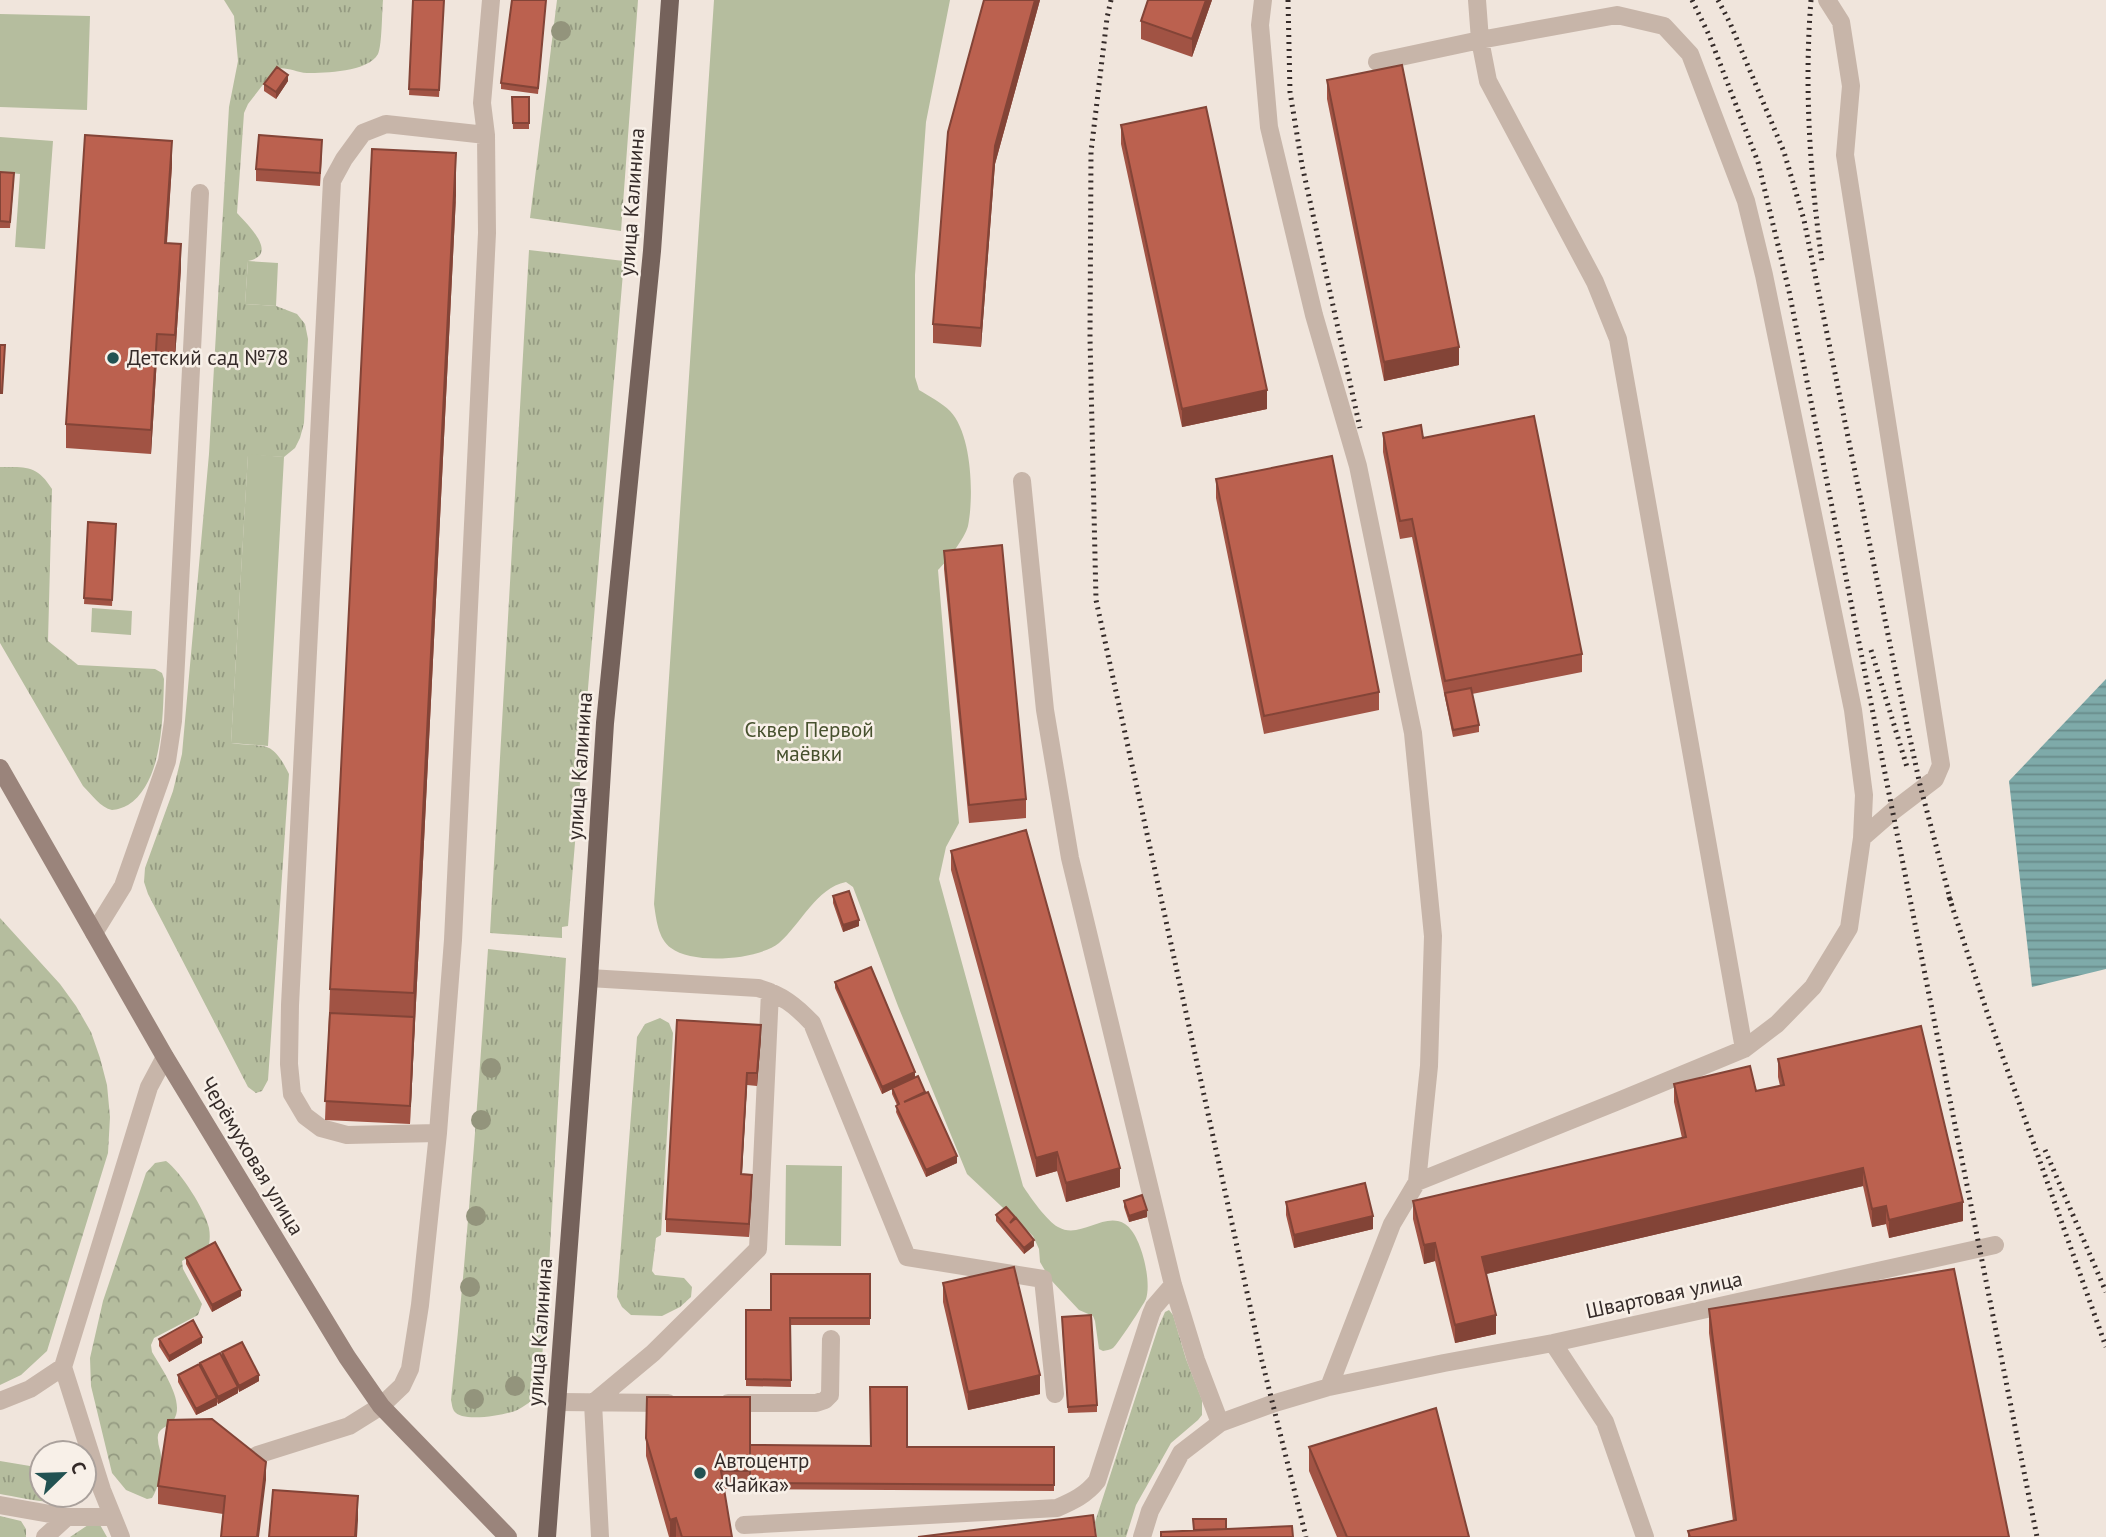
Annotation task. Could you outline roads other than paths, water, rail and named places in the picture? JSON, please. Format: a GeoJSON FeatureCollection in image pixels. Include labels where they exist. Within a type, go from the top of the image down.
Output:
{"type":"FeatureCollection","features":[{"type":"Feature","properties":{"kind":"main road","name":"улица Калинина"},"geometry":{"type":"LineString","coordinates":[[547,1537],[589,978],[605,723],[652,251],[670,0]]}},
{"type":"Feature","properties":{"kind":"main road","name":"Черёмуховая улица"},"geometry":{"type":"LineString","coordinates":[[0,768],[165,1057],[347,1357],[381,1406],[508,1537]]}},
{"type":"Feature","properties":{"kind":"lane"},"geometry":{"type":"LineString","coordinates":[[257,1455],[349,1426],[381,1406],[401,1386],[410,1369],[420,1305],[438,1133],[453,940],[487,233],[483,90],[491,0]]}},
{"type":"Feature","properties":{"kind":"lane"},"geometry":{"type":"LineString","coordinates":[[1263,0],[1260,25],[1269,127],[1314,315],[1358,466],[1413,733],[1433,936],[1429,1066],[1417,1182],[1392,1224],[1329,1387]]}},
{"type":"Feature","properties":{"kind":"lane"},"geometry":{"type":"LineString","coordinates":[[1477,0],[1480,40],[1488,81],[1595,282],[1618,339],[1744,1049]]}},
{"type":"Feature","properties":{"kind":"lane"},"geometry":{"type":"LineString","coordinates":[[1827,0],[1841,22],[1851,86],[1845,155],[1941,765],[1935,779],[1862,838]]}},
{"type":"Feature","properties":{"kind":"lane"},"geometry":{"type":"LineString","coordinates":[[1377,62],[1617,15],[1664,26],[1690,54],[1746,201],[1764,275],[1853,710],[1864,796],[1862,838],[1849,928],[1813,987],[1777,1024],[1744,1049],[1417,1182]]}},
{"type":"Feature","properties":{"kind":"lane"},"geometry":{"type":"LineString","coordinates":[[438,1133],[347,1135],[321,1128],[305,1116],[292,1094],[289,1065],[291,992],[332,181],[363,133],[386,124],[486,135]]}},
{"type":"Feature","properties":{"kind":"lane"},"geometry":{"type":"LineString","coordinates":[[94,933],[123,886],[167,761],[173,721],[200,193]]}},
{"type":"Feature","properties":{"kind":"lane"},"geometry":{"type":"LineString","coordinates":[[1022,481],[1045,710],[1070,858],[1173,1284],[1196,1360],[1220,1423]]}},
{"type":"Feature","properties":{"kind":"lane"},"geometry":{"type":"LineString","coordinates":[[589,978],[758,988],[794,1004],[812,1023],[907,1257],[1043,1279],[1055,1394]]}},
{"type":"Feature","properties":{"kind":"lane"},"geometry":{"type":"LineString","coordinates":[[593,1404],[653,1353],[758,1249],[770,992]]}},
{"type":"Feature","properties":{"kind":"lane"},"geometry":{"type":"LineString","coordinates":[[121,1537],[102,1490],[63,1367],[149,1087],[165,1057]]}},
{"type":"Feature","properties":{"kind":"lane","name":"Швартовая улица"},"geometry":{"type":"LineString","coordinates":[[1142,1537],[1150,1511],[1181,1453],[1220,1423],[1272,1404],[1329,1387],[1553,1343],[1996,1245]]}},
{"type":"Feature","properties":{"kind":"lane"},"geometry":{"type":"LineString","coordinates":[[744,1525],[1056,1508],[1077,1499],[1097,1481],[1151,1314],[1173,1284]]}},
{"type":"Feature","properties":{"kind":"lane"},"geometry":{"type":"LineString","coordinates":[[558,1402],[816,1403],[830,1395],[831,1339]]}},
{"type":"Feature","properties":{"kind":"lane"},"geometry":{"type":"LineString","coordinates":[[1553,1343],[1605,1422],[1644,1537]]}},
{"type":"Feature","properties":{"kind":"lane"},"geometry":{"type":"LineString","coordinates":[[0,1401],[30,1389],[63,1367]]}},
{"type":"Feature","properties":{"kind":"lane"},"geometry":{"type":"LineString","coordinates":[[593,1404],[600,1537]]}},
{"type":"Feature","properties":{"kind":"lane"},"geometry":{"type":"LineString","coordinates":[[0,1505],[68,1517],[113,1517]]}},
{"type":"Feature","properties":{"kind":"lane"},"geometry":{"type":"LineString","coordinates":[[46,1537],[68,1517]]}},
{"type":"Feature","properties":{"kind":"water"},"geometry":{"type":"Polygon","coordinates":[[[2106,679],[2106,969],[2032,987],[2009,781],[2106,679]]]}},
{"type":"Feature","properties":{"kind":"railway"},"geometry":{"type":"LineString","coordinates":[[1111,0],[1091,152],[1090,338],[1096,600],[1262,1361],[1306,1537]]}},
{"type":"Feature","properties":{"kind":"railway"},"geometry":{"type":"LineString","coordinates":[[1288,0],[1290,92],[1302,165],[1360,428]]}},
{"type":"Feature","properties":{"kind":"railway"},"geometry":{"type":"LineString","coordinates":[[1692,0],[1709,35],[1758,162],[1789,291],[2037,1537]]}},
{"type":"Feature","properties":{"kind":"railway"},"geometry":{"type":"LineString","coordinates":[[1718,0],[1784,152],[1804,220],[1920,785],[1952,906]]}},
{"type":"Feature","properties":{"kind":"railway"},"geometry":{"type":"LineString","coordinates":[[1811,0],[1809,131],[1822,262]]}},
{"type":"Feature","properties":{"kind":"railway"},"geometry":{"type":"LineString","coordinates":[[1871,650],[1907,767]]}},
{"type":"Feature","properties":{"kind":"railway"},"geometry":{"type":"LineString","coordinates":[[1949,897],[2106,1347]]}},
{"type":"Feature","properties":{"kind":"railway"},"geometry":{"type":"LineString","coordinates":[[2045,1150],[2106,1292]]}},
{"type":"Feature","properties":{"kind":"place","name":"Детский сад №78"},"geometry":{"type":"Point","coordinates":[113,358]}},
{"type":"Feature","properties":{"kind":"place","name":"Автоцентр «Чайка»"},"geometry":{"type":"Point","coordinates":[700,1473]}},
{"type":"Feature","properties":{"kind":"park label","name":"Сквер Первой маёвки"},"geometry":{"type":"Point","coordinates":[809,742]}}]}
